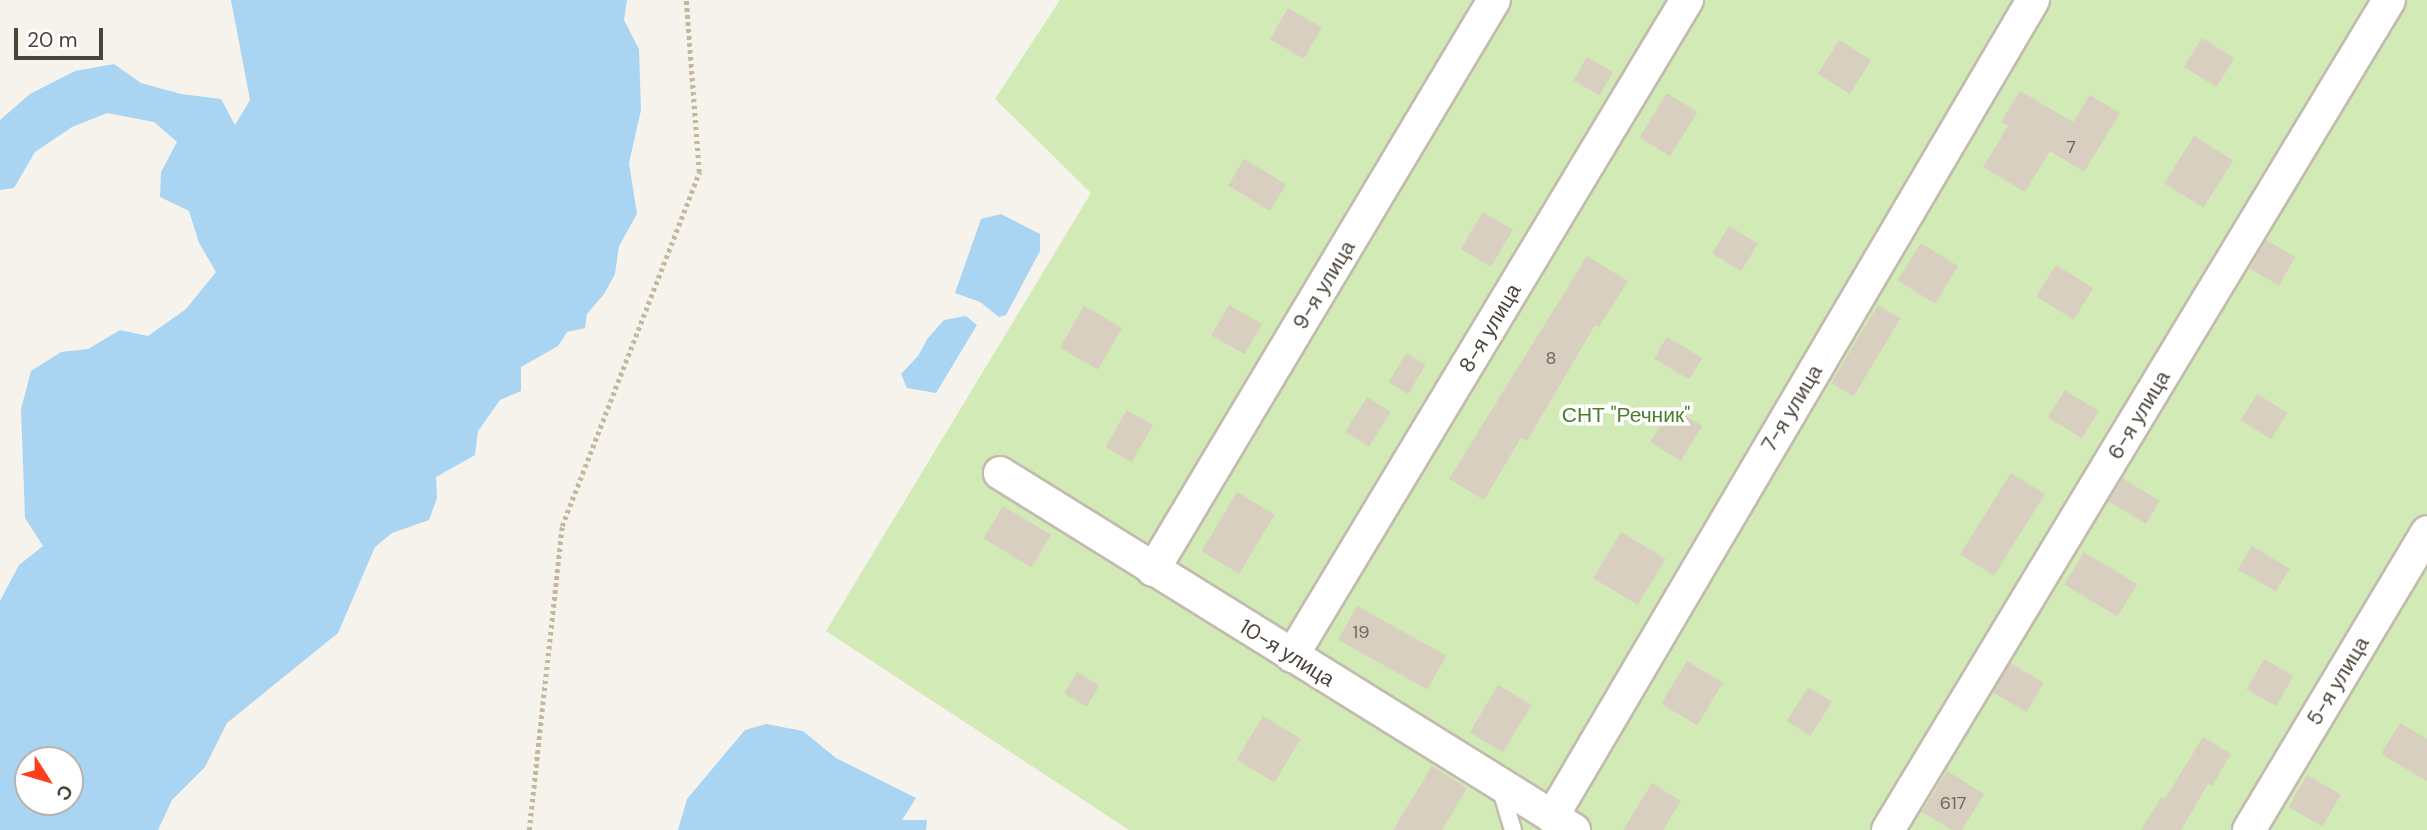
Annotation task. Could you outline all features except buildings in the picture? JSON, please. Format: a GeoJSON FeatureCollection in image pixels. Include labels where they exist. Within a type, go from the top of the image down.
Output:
{"type":"FeatureCollection","features":[{"type":"Feature","properties":{"kind":"street","name":"9-я улица"},"geometry":{"type":"LineString","coordinates":[[1153,570],[1494,0]]}},
{"type":"Feature","properties":{"kind":"street","name":"8-я улица"},"geometry":{"type":"LineString","coordinates":[[1292,656],[1688,0]]}},
{"type":"Feature","properties":{"kind":"street","name":"7-я улица"},"geometry":{"type":"LineString","coordinates":[[1563,823],[2033,0]]}},
{"type":"Feature","properties":{"kind":"street","name":"6-я улица"},"geometry":{"type":"LineString","coordinates":[[1888,830],[2389,0]]}},
{"type":"Feature","properties":{"kind":"street","name":"10-я улица"},"geometry":{"type":"LineString","coordinates":[[1000,473],[1563,823]]}},
{"type":"Feature","properties":{"kind":"street","name":"5-я улица"},"geometry":{"type":"LineString","coordinates":[[2249,830],[2427,532]]}},
{"type":"Feature","properties":{"kind":"lane"},"geometry":{"type":"LineString","coordinates":[[1499,784],[1513,830]]}},
{"type":"Feature","properties":{"kind":"path"},"geometry":{"type":"LineString","coordinates":[[529,830],[562,526],[699,172],[686,0]]}},
{"type":"Feature","properties":{"kind":"green space","name":"СНТ \"Речник\""},"geometry":{"type":"Polygon","coordinates":[[[1060,0],[2427,0],[2427,830],[1129,830],[826,631],[1091,193],[995,99],[1060,0]]]}},
{"type":"Feature","properties":{"kind":"water"},"geometry":{"type":"Polygon","coordinates":[[[231,0],[627,0],[624,20],[639,49],[641,110],[629,163],[637,214],[619,246],[615,274],[604,294],[587,314],[585,328],[567,332],[558,346],[521,367],[521,391],[500,400],[478,431],[475,455],[436,477],[437,498],[429,520],[392,533],[375,547],[338,633],[227,723],[205,767],[172,800],[158,830],[0,830],[0,601],[19,565],[43,546],[25,518],[21,409],[31,371],[61,352],[88,349],[120,330],[148,336],[186,309],[216,272],[199,243],[189,211],[160,197],[161,172],[177,142],[154,122],[107,113],[72,127],[35,152],[14,188],[0,190],[0,120],[30,94],[75,71],[114,64],[141,83],[181,94],[221,99],[235,125],[250,100],[231,0]]]}},
{"type":"Feature","properties":{"kind":"water"},"geometry":{"type":"Polygon","coordinates":[[[1001,214],[1040,234],[1040,251],[1006,315],[999,317],[980,302],[955,293],[981,219],[1001,214]]]}},
{"type":"Feature","properties":{"kind":"water"},"geometry":{"type":"Polygon","coordinates":[[[966,316],[977,325],[936,393],[907,388],[901,374],[918,356],[928,338],[944,320],[966,316]]]}},
{"type":"Feature","properties":{"kind":"water"},"geometry":{"type":"Polygon","coordinates":[[[766,724],[803,731],[836,758],[916,798],[902,820],[927,820],[926,830],[678,830],[687,799],[745,730],[766,724]]]}}]}
